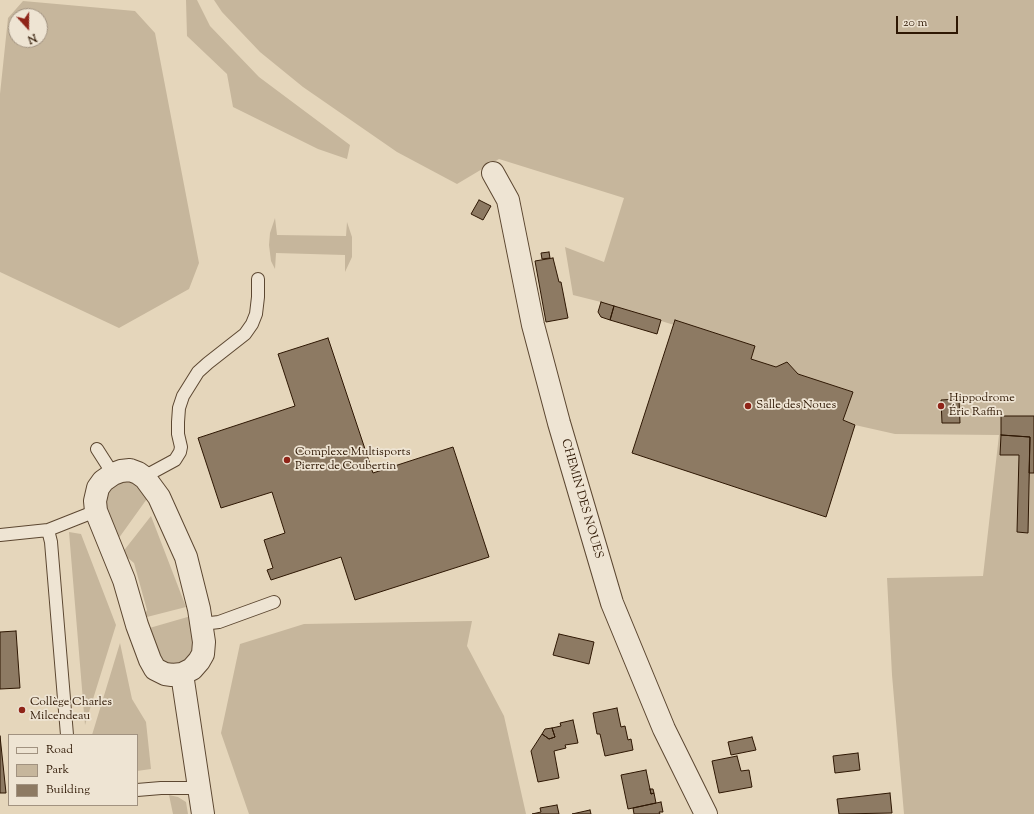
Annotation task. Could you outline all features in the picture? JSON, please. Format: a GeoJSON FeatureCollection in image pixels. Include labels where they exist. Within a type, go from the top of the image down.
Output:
{"type":"FeatureCollection","features":[{"type":"Feature","properties":{"kind":"street","name":"CHEMIN DES NOUES"},"geometry":{"type":"LineString","coordinates":[[493,172],[508,200],[533,325],[612,603],[664,729],[706,814]]}},
{"type":"Feature","properties":{"kind":"street"},"geometry":{"type":"LineString","coordinates":[[130,470],[145,478],[159,497],[186,557],[202,624],[204,642],[203,654],[192,669],[182,674],[165,674],[155,669],[150,660],[124,580],[96,511],[95,502],[98,488],[103,481],[113,474],[130,470]]}},
{"type":"Feature","properties":{"kind":"street"},"geometry":{"type":"LineString","coordinates":[[182,674],[203,814]]}},
{"type":"Feature","properties":{"kind":"lane"},"geometry":{"type":"LineString","coordinates":[[145,478],[151,472],[175,460],[180,452],[181,447],[178,434],[178,422],[179,408],[183,396],[198,372],[245,334],[252,324],[256,314],[258,279]]}},
{"type":"Feature","properties":{"kind":"lane"},"geometry":{"type":"LineString","coordinates":[[97,449],[113,474]]}},
{"type":"Feature","properties":{"kind":"lane"},"geometry":{"type":"LineString","coordinates":[[0,535],[48,530],[96,511]]}},
{"type":"Feature","properties":{"kind":"lane"},"geometry":{"type":"LineString","coordinates":[[48,530],[51,542],[67,734]]}},
{"type":"Feature","properties":{"kind":"lane"},"geometry":{"type":"LineString","coordinates":[[202,624],[219,622],[274,602]]}},
{"type":"Feature","properties":{"kind":"lane"},"geometry":{"type":"LineString","coordinates":[[138,790],[198,788]]}},
{"type":"Feature","properties":{"kind":"green space"},"geometry":{"type":"Polygon","coordinates":[[[186,0],[197,0],[210,26],[259,77],[350,145],[347,159],[318,149],[233,107],[227,74],[187,36],[186,0]]]}},
{"type":"Feature","properties":{"kind":"green space","name":"Hippodrome Éric Raffin"},"geometry":{"type":"Polygon","coordinates":[[[214,0],[1034,0],[1034,814],[904,814],[892,675],[887,578],[983,576],[999,435],[895,434],[855,425],[843,420],[853,392],[798,374],[787,362],[776,367],[751,359],[755,346],[675,320],[674,325],[601,302],[573,295],[565,247],[604,262],[624,198],[499,159],[457,184],[397,152],[303,87],[260,52],[222,12],[214,0]]]}},
{"type":"Feature","properties":{"kind":"green space"},"geometry":{"type":"Polygon","coordinates":[[[23,1],[135,11],[155,33],[199,263],[189,289],[119,328],[0,272],[0,94],[8,18],[8,48],[48,48],[48,8],[17,8],[23,1]]]}},
{"type":"Feature","properties":{"kind":"green space"},"geometry":{"type":"Polygon","coordinates":[[[275,218],[277,235],[346,236],[347,222],[352,237],[352,257],[345,272],[345,255],[276,253],[275,269],[271,261],[269,245],[270,233],[275,218]]]}},
{"type":"Feature","properties":{"kind":"green space"},"geometry":{"type":"Polygon","coordinates":[[[129,477],[149,496],[116,542],[104,508],[105,490],[129,477]]]}},
{"type":"Feature","properties":{"kind":"green space"},"geometry":{"type":"Polygon","coordinates":[[[151,516],[186,607],[143,618],[147,610],[134,563],[122,553],[151,516]]]}},
{"type":"Feature","properties":{"kind":"green space"},"geometry":{"type":"Polygon","coordinates":[[[69,532],[81,534],[116,625],[85,725],[69,532]]]}},
{"type":"Feature","properties":{"kind":"green space"},"geometry":{"type":"Polygon","coordinates":[[[191,616],[198,647],[187,663],[164,665],[146,629],[191,616]]]}},
{"type":"Feature","properties":{"kind":"green space"},"geometry":{"type":"Polygon","coordinates":[[[472,621],[467,646],[504,716],[526,814],[249,814],[221,733],[240,644],[304,624],[472,621]]]}},
{"type":"Feature","properties":{"kind":"green space"},"geometry":{"type":"Polygon","coordinates":[[[120,643],[132,699],[146,722],[151,769],[138,771],[138,734],[92,734],[120,643]]]}},
{"type":"Feature","properties":{"kind":"green space"},"geometry":{"type":"Polygon","coordinates":[[[169,795],[178,797],[186,802],[188,814],[173,814],[169,795]]]}},
{"type":"Feature","properties":{"kind":"building"},"geometry":{"type":"Polygon","coordinates":[[[479,200],[491,206],[483,220],[471,214],[479,200]]]}},
{"type":"Feature","properties":{"kind":"building"},"geometry":{"type":"Polygon","coordinates":[[[549,252],[550,258],[542,259],[541,253],[549,252]]]}},
{"type":"Feature","properties":{"kind":"building"},"geometry":{"type":"Polygon","coordinates":[[[553,258],[559,282],[561,282],[568,318],[546,322],[535,261],[553,258]]]}},
{"type":"Feature","properties":{"kind":"building"},"geometry":{"type":"Polygon","coordinates":[[[601,302],[614,306],[610,320],[601,317],[598,312],[601,302]]]}},
{"type":"Feature","properties":{"kind":"building"},"geometry":{"type":"Polygon","coordinates":[[[614,306],[661,320],[657,334],[610,320],[614,306]]]}},
{"type":"Feature","properties":{"kind":"building","name":"Salle des Noues"},"geometry":{"type":"Polygon","coordinates":[[[675,320],[755,346],[751,359],[776,367],[787,362],[798,374],[853,392],[843,420],[855,425],[826,517],[632,453],[675,320]]]}},
{"type":"Feature","properties":{"kind":"building","name":"Complexe Multisports Pierre de Coubertin"},"geometry":{"type":"Polygon","coordinates":[[[328,338],[373,473],[453,447],[489,557],[355,600],[341,557],[271,580],[267,570],[273,568],[264,540],[285,533],[272,492],[221,508],[198,438],[295,406],[278,354],[328,338]]]}},
{"type":"Feature","properties":{"kind":"building"},"geometry":{"type":"Polygon","coordinates":[[[959,399],[960,423],[942,423],[941,400],[959,399]]]}},
{"type":"Feature","properties":{"kind":"building"},"geometry":{"type":"Polygon","coordinates":[[[1001,416],[1034,416],[1034,473],[1029,473],[1030,437],[1001,435],[1001,416]]]}},
{"type":"Feature","properties":{"kind":"building"},"geometry":{"type":"Polygon","coordinates":[[[1001,435],[1030,437],[1028,533],[1017,532],[1019,455],[1000,455],[1001,435]]]}},
{"type":"Feature","properties":{"kind":"building"},"geometry":{"type":"Polygon","coordinates":[[[16,631],[20,688],[0,689],[0,632],[16,631]]]}},
{"type":"Feature","properties":{"kind":"building"},"geometry":{"type":"Polygon","coordinates":[[[559,634],[594,642],[589,664],[553,655],[559,634]]]}},
{"type":"Feature","properties":{"kind":"building"},"geometry":{"type":"Polygon","coordinates":[[[617,708],[621,727],[625,726],[628,740],[631,739],[633,750],[605,756],[600,734],[597,734],[593,713],[617,708]]]}},
{"type":"Feature","properties":{"kind":"building"},"geometry":{"type":"Polygon","coordinates":[[[573,720],[578,743],[565,745],[566,748],[554,751],[559,778],[538,782],[531,751],[542,734],[549,739],[555,737],[552,728],[561,726],[560,723],[573,720]]]}},
{"type":"Feature","properties":{"kind":"building"},"geometry":{"type":"Polygon","coordinates":[[[552,728],[555,737],[549,739],[542,734],[545,729],[552,728]]]}},
{"type":"Feature","properties":{"kind":"building"},"geometry":{"type":"Polygon","coordinates":[[[0,736],[6,793],[0,793],[0,736]]]}},
{"type":"Feature","properties":{"kind":"building"},"geometry":{"type":"Polygon","coordinates":[[[752,737],[756,750],[731,755],[728,742],[752,737]]]}},
{"type":"Feature","properties":{"kind":"building"},"geometry":{"type":"Polygon","coordinates":[[[858,753],[860,770],[835,773],[833,756],[858,753]]]}},
{"type":"Feature","properties":{"kind":"building"},"geometry":{"type":"Polygon","coordinates":[[[737,756],[741,771],[749,770],[752,787],[719,793],[712,761],[737,756]]]}},
{"type":"Feature","properties":{"kind":"building"},"geometry":{"type":"Polygon","coordinates":[[[646,770],[651,794],[654,793],[656,803],[628,809],[621,775],[646,770]]]}},
{"type":"Feature","properties":{"kind":"building"},"geometry":{"type":"Polygon","coordinates":[[[650,789],[653,789],[654,793],[651,794],[650,789]]]}},
{"type":"Feature","properties":{"kind":"building"},"geometry":{"type":"Polygon","coordinates":[[[890,793],[892,813],[839,814],[837,799],[890,793]]]}},
{"type":"Feature","properties":{"kind":"building"},"geometry":{"type":"Polygon","coordinates":[[[661,802],[663,812],[659,812],[660,814],[634,814],[633,808],[661,802]]]}},
{"type":"Feature","properties":{"kind":"building"},"geometry":{"type":"Polygon","coordinates":[[[557,805],[559,814],[532,814],[541,812],[540,808],[557,805]]]}},
{"type":"Feature","properties":{"kind":"building"},"geometry":{"type":"Polygon","coordinates":[[[590,810],[591,814],[572,814],[590,810]]]}},
{"type":"Feature","properties":{"kind":"place","name":"Salle des Noues"},"geometry":{"type":"Point","coordinates":[748,406]}},
{"type":"Feature","properties":{"kind":"place","name":"Hippodrome Éric Raffin"},"geometry":{"type":"Point","coordinates":[941,406]}},
{"type":"Feature","properties":{"kind":"place","name":"Complexe Multisports Pierre de Coubertin"},"geometry":{"type":"Point","coordinates":[287,460]}},
{"type":"Feature","properties":{"kind":"place","name":"Collège Charles Milcendeau"},"geometry":{"type":"Point","coordinates":[22,710]}}]}
